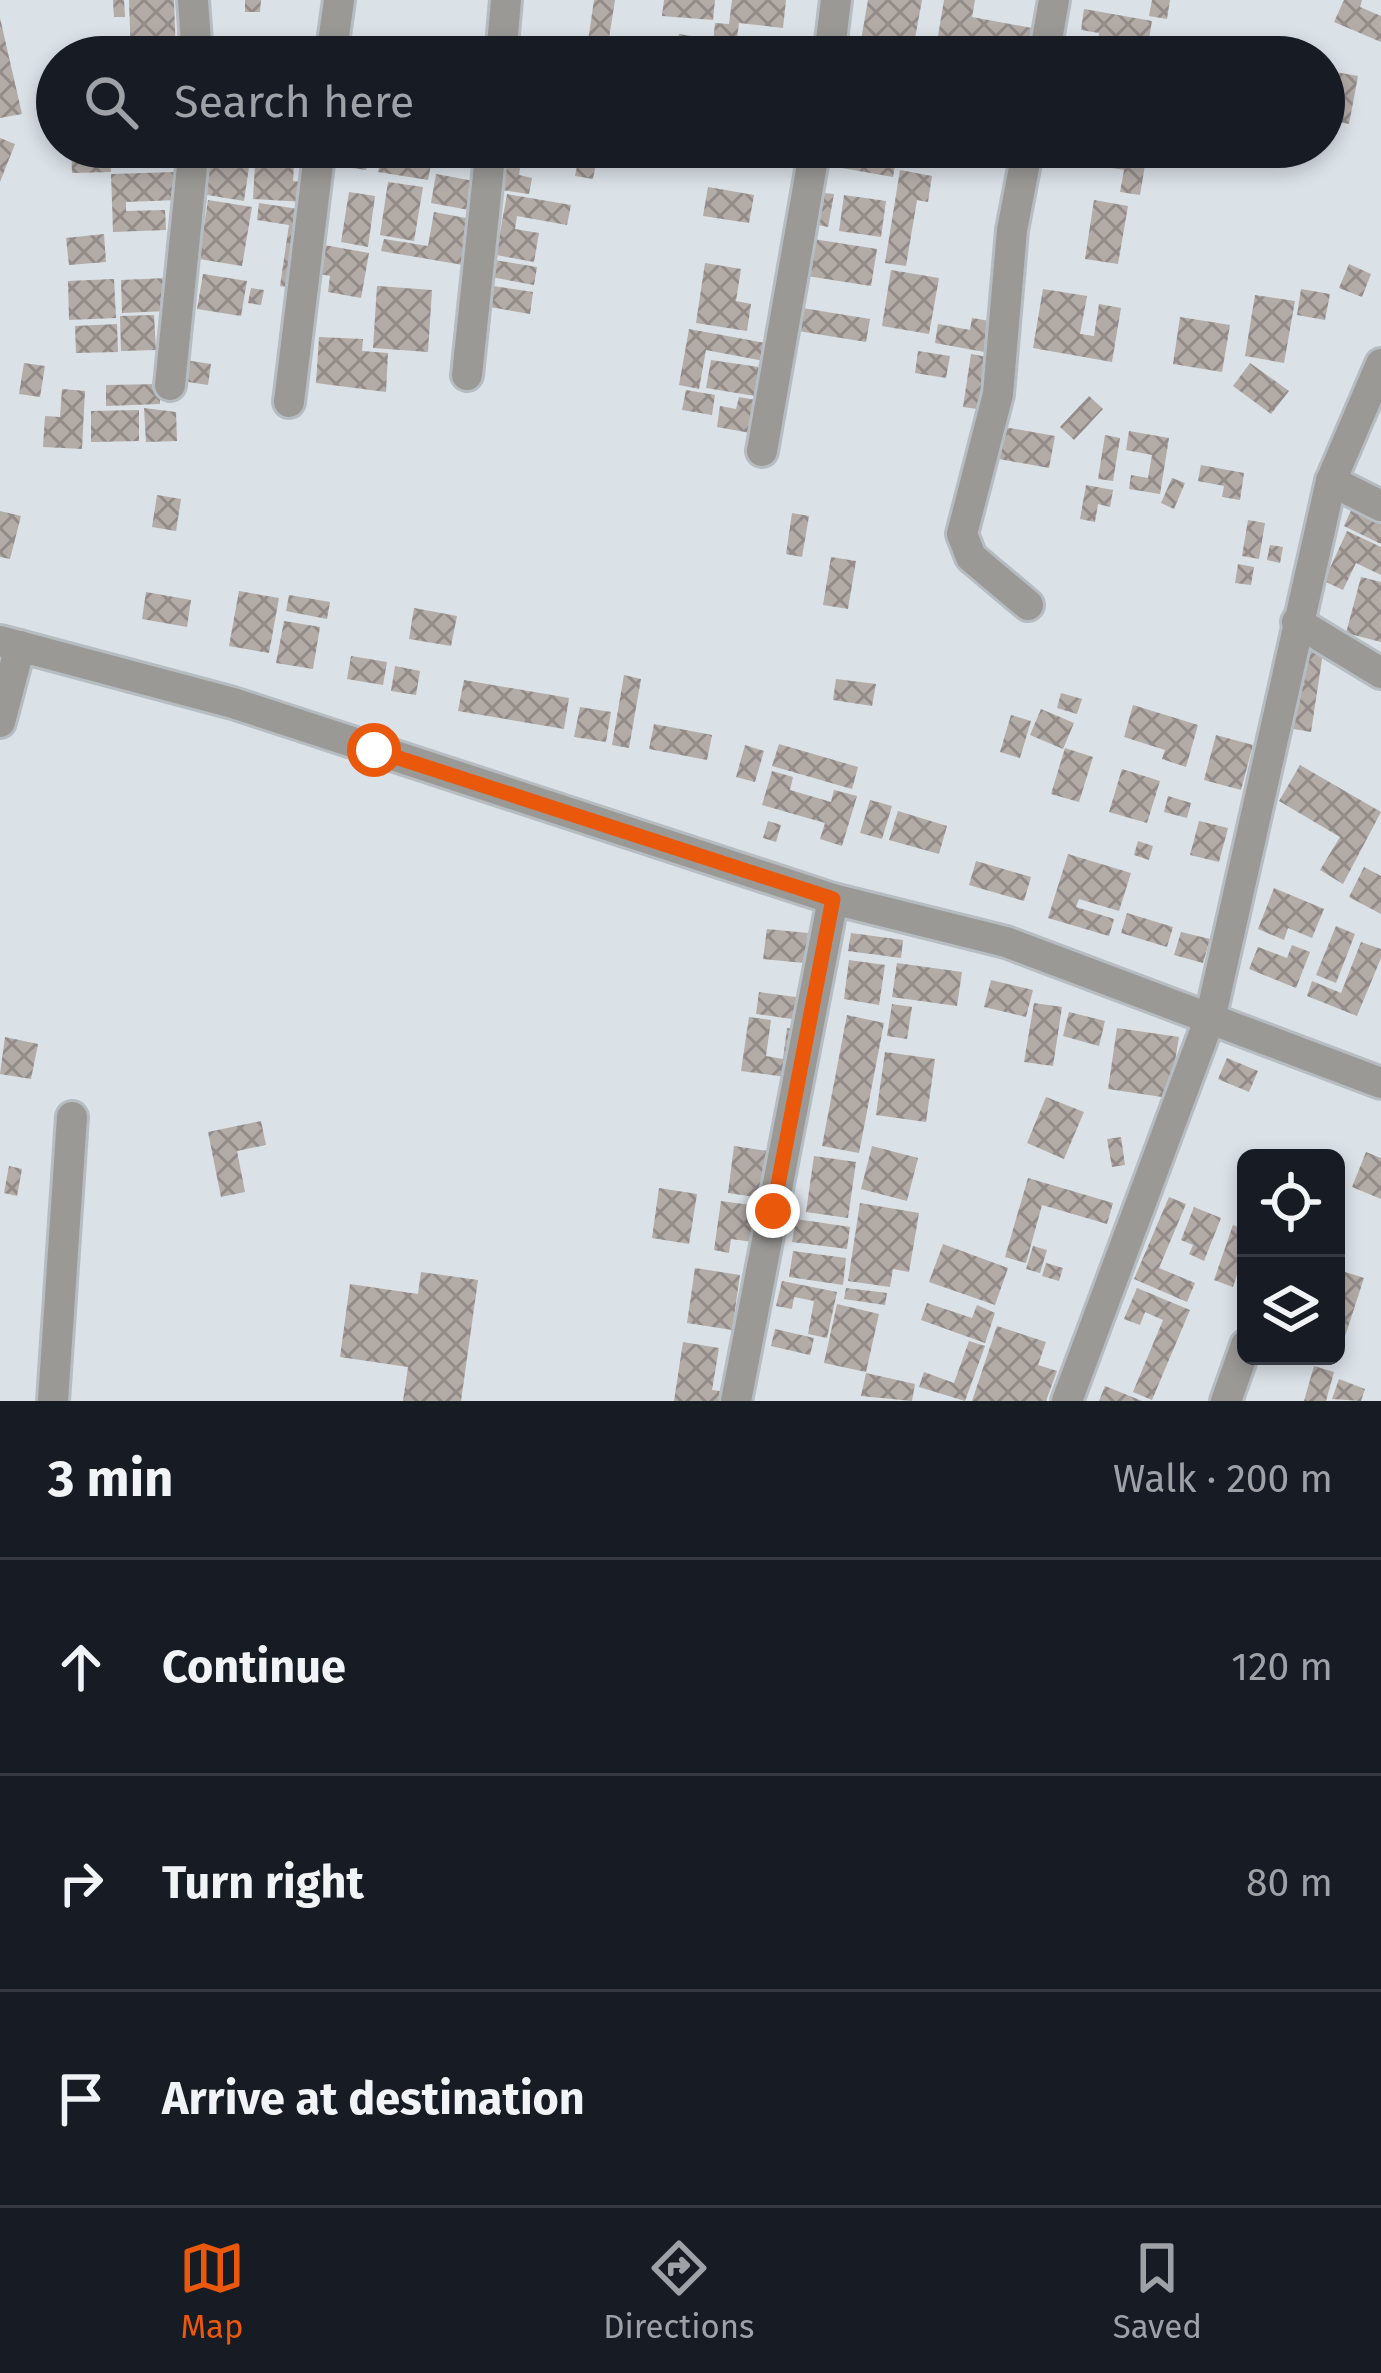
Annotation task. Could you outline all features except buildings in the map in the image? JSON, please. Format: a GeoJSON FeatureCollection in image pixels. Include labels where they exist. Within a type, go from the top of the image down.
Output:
{"type":"FeatureCollection","features":[{"type":"Feature","properties":{"kind":"street"},"geometry":{"type":"LineString","coordinates":[[193,0],[196,36]]}},
{"type":"Feature","properties":{"kind":"street"},"geometry":{"type":"LineString","coordinates":[[335,36],[339,0]]}},
{"type":"Feature","properties":{"kind":"street"},"geometry":{"type":"LineString","coordinates":[[503,36],[506,0]]}},
{"type":"Feature","properties":{"kind":"street"},"geometry":{"type":"LineString","coordinates":[[832,36],[836,0]]}},
{"type":"Feature","properties":{"kind":"street"},"geometry":{"type":"LineString","coordinates":[[1048,36],[1054,0]]}},
{"type":"Feature","properties":{"kind":"street"},"geometry":{"type":"LineString","coordinates":[[170,385],[192,168]]}},
{"type":"Feature","properties":{"kind":"street"},"geometry":{"type":"LineString","coordinates":[[289,402],[317,168]]}},
{"type":"Feature","properties":{"kind":"street"},"geometry":{"type":"LineString","coordinates":[[467,375],[489,168]]}},
{"type":"Feature","properties":{"kind":"street"},"geometry":{"type":"LineString","coordinates":[[762,451],[811,168]]}},
{"type":"Feature","properties":{"kind":"street"},"geometry":{"type":"LineString","coordinates":[[1024,168],[1012,230],[998,394],[962,534],[971,557],[1028,605]]}},
{"type":"Feature","properties":{"kind":"street"},"geometry":{"type":"LineString","coordinates":[[1067,1401],[1211,1015],[1331,481],[1381,364]]}},
{"type":"Feature","properties":{"kind":"street"},"geometry":{"type":"LineString","coordinates":[[1331,481],[1381,506]]}},
{"type":"Feature","properties":{"kind":"street"},"geometry":{"type":"LineString","coordinates":[[1297,622],[1381,673]]}},
{"type":"Feature","properties":{"kind":"street"},"geometry":{"type":"LineString","coordinates":[[0,722],[10,643],[233,703],[833,899],[1006,942],[1381,1082]]}},
{"type":"Feature","properties":{"kind":"street"},"geometry":{"type":"LineString","coordinates":[[736,1401],[833,899]]}},
{"type":"Feature","properties":{"kind":"street"},"geometry":{"type":"LineString","coordinates":[[53,1401],[72,1118]]}},
{"type":"Feature","properties":{"kind":"street"},"geometry":{"type":"LineString","coordinates":[[1226,1401],[1239,1365]]}},
{"type":"Feature","properties":{"kind":"route"},"geometry":{"type":"LineString","coordinates":[[374,750],[833,899],[773,1211]]}}]}
